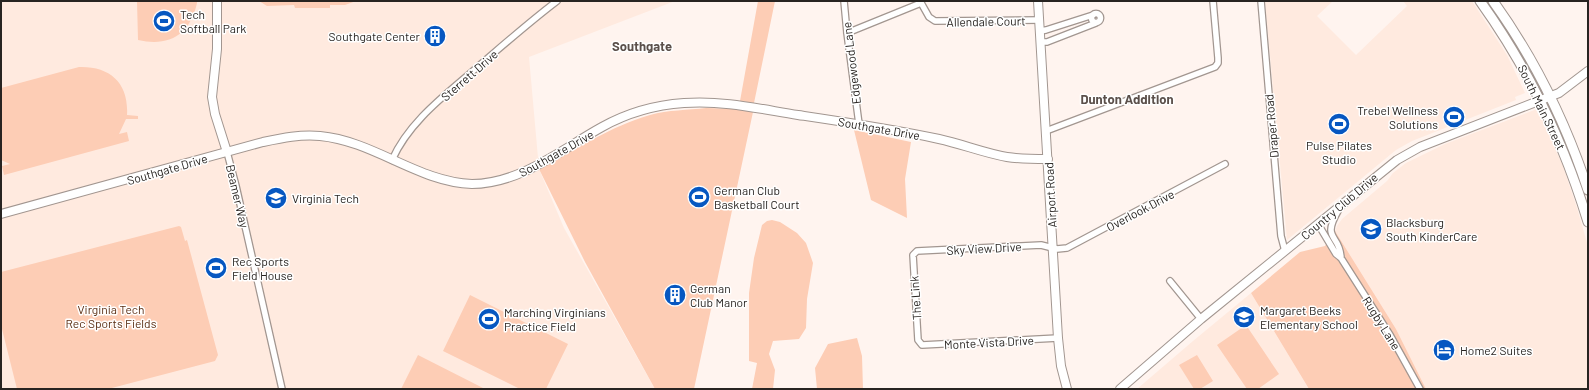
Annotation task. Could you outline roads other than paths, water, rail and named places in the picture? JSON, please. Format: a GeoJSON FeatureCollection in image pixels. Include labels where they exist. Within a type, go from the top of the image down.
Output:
{"type":"FeatureCollection","features":[{"type":"Feature","properties":{"kind":"main road","name":"South Main Street"},"geometry":{"type":"LineString","coordinates":[[1480,1],[1516,56],[1540,99],[1559,140],[1588,222]]}},
{"type":"Feature","properties":{"kind":"main road","name":"South Main Street"},"geometry":{"type":"LineString","coordinates":[[1493,1],[1525,50],[1549,96],[1573,150],[1588,190]]}},
{"type":"Feature","properties":{"kind":"street","name":"Beamer Way"},"geometry":{"type":"LineString","coordinates":[[216,1],[217,49],[212,97],[215,114],[236,186],[282,389]]}},
{"type":"Feature","properties":{"kind":"street","name":"Sterrett Drive"},"geometry":{"type":"LineString","coordinates":[[392,160],[403,139],[427,112],[512,37],[557,1]]}},
{"type":"Feature","properties":{"kind":"street","name":"Edgewood Lane"},"geometry":{"type":"LineString","coordinates":[[844,1],[859,124]]}},
{"type":"Feature","properties":{"kind":"street","name":"Airport Road"},"geometry":{"type":"LineString","coordinates":[[1038,1],[1058,338],[1061,366],[1067,389]]}},
{"type":"Feature","properties":{"kind":"street"},"geometry":{"type":"LineString","coordinates":[[1046,131],[1215,67],[1218,63],[1218,58],[1213,1]]}},
{"type":"Feature","properties":{"kind":"street","name":"Draper Road"},"geometry":{"type":"LineString","coordinates":[[1260,1],[1281,236],[1285,251]]}},
{"type":"Feature","properties":{"kind":"street"},"geometry":{"type":"LineString","coordinates":[[847,33],[920,2]]}},
{"type":"Feature","properties":{"kind":"street","name":"Allendale Court"},"geometry":{"type":"LineString","coordinates":[[920,2],[929,17],[935,21],[1040,20]]}},
{"type":"Feature","properties":{"kind":"street"},"geometry":{"type":"LineString","coordinates":[[1040,31],[1093,15],[1098,14],[1100,16],[1099,22],[1054,39],[1041,42]]}},
{"type":"Feature","properties":{"kind":"street","name":"Country Club Drive"},"geometry":{"type":"LineString","coordinates":[[1120,389],[1201,319],[1385,169],[1414,149],[1540,99],[1559,93],[1588,71]]}},
{"type":"Feature","properties":{"kind":"street","name":"Southgate Drive"},"geometry":{"type":"LineString","coordinates":[[1,214],[286,137],[320,136],[352,143],[436,178],[469,184],[485,183],[514,176],[535,166],[619,119],[644,110],[683,103],[727,103],[859,124],[954,143],[1004,157],[1021,159],[1048,159]]}},
{"type":"Feature","properties":{"kind":"street","name":"Overlook Drive"},"geometry":{"type":"LineString","coordinates":[[1053,248],[1067,248],[1225,164]]}},
{"type":"Feature","properties":{"kind":"street","name":"Rugby Lane"},"geometry":{"type":"LineString","coordinates":[[1340,206],[1330,228],[1331,233],[1341,251],[1341,258]]}},
{"type":"Feature","properties":{"kind":"street","name":"Rugby Lane"},"geometry":{"type":"LineString","coordinates":[[1318,224],[1336,254],[1341,258],[1394,341],[1420,389]]}},
{"type":"Feature","properties":{"kind":"street","name":"Sky View Drive"},"geometry":{"type":"LineString","coordinates":[[914,253],[917,251],[1041,245],[1053,248]]}},
{"type":"Feature","properties":{"kind":"street","name":"The Link"},"geometry":{"type":"LineString","coordinates":[[914,253],[913,264],[918,340],[920,343]]}},
{"type":"Feature","properties":{"kind":"street"},"geometry":{"type":"LineString","coordinates":[[1170,281],[1201,319]]}},
{"type":"Feature","properties":{"kind":"street","name":"Monte Vista Drive"},"geometry":{"type":"LineString","coordinates":[[920,343],[925,345],[1058,338]]}},
{"type":"Feature","properties":{"kind":"place","name":"Tech Softball Park"},"geometry":{"type":"Point","coordinates":[164,21]}},
{"type":"Feature","properties":{"kind":"place","name":"Southgate Center"},"geometry":{"type":"Point","coordinates":[435,36]}},
{"type":"Feature","properties":{"kind":"place","name":"Trebel Wellness Solutions"},"geometry":{"type":"Point","coordinates":[1454,117]}},
{"type":"Feature","properties":{"kind":"place","name":"Pulse Pilates Studio"},"geometry":{"type":"Point","coordinates":[1339,124]}},
{"type":"Feature","properties":{"kind":"place","name":"German Club Basketball Court"},"geometry":{"type":"Point","coordinates":[699,197]}},
{"type":"Feature","properties":{"kind":"place","name":"Virginia Tech"},"geometry":{"type":"Point","coordinates":[276,198]}},
{"type":"Feature","properties":{"kind":"place","name":"Blacksburg South KinderCare"},"geometry":{"type":"Point","coordinates":[1371,229]}},
{"type":"Feature","properties":{"kind":"place","name":"Rec Sports Field House"},"geometry":{"type":"Point","coordinates":[216,268]}},
{"type":"Feature","properties":{"kind":"place","name":"German Club Manor"},"geometry":{"type":"Point","coordinates":[675,295]}},
{"type":"Feature","properties":{"kind":"place","name":"Margaret Beeks Elementary School"},"geometry":{"type":"Point","coordinates":[1244,317]}},
{"type":"Feature","properties":{"kind":"place","name":"Marching Virginians Practice Field"},"geometry":{"type":"Point","coordinates":[489,319]}},
{"type":"Feature","properties":{"kind":"place","name":"Home2 Suites"},"geometry":{"type":"Point","coordinates":[1444,350]}},
{"type":"Feature","properties":{"kind":"district","name":"Southgate"},"geometry":{"type":"Point","coordinates":[642,46]}},
{"type":"Feature","properties":{"kind":"district","name":"Dunton Addition"},"geometry":{"type":"Point","coordinates":[1127,99]}},
{"type":"Feature","properties":{"kind":"park label","name":"Virginia Tech Rec Sports Fields"},"geometry":{"type":"Point","coordinates":[111,316]}}]}
